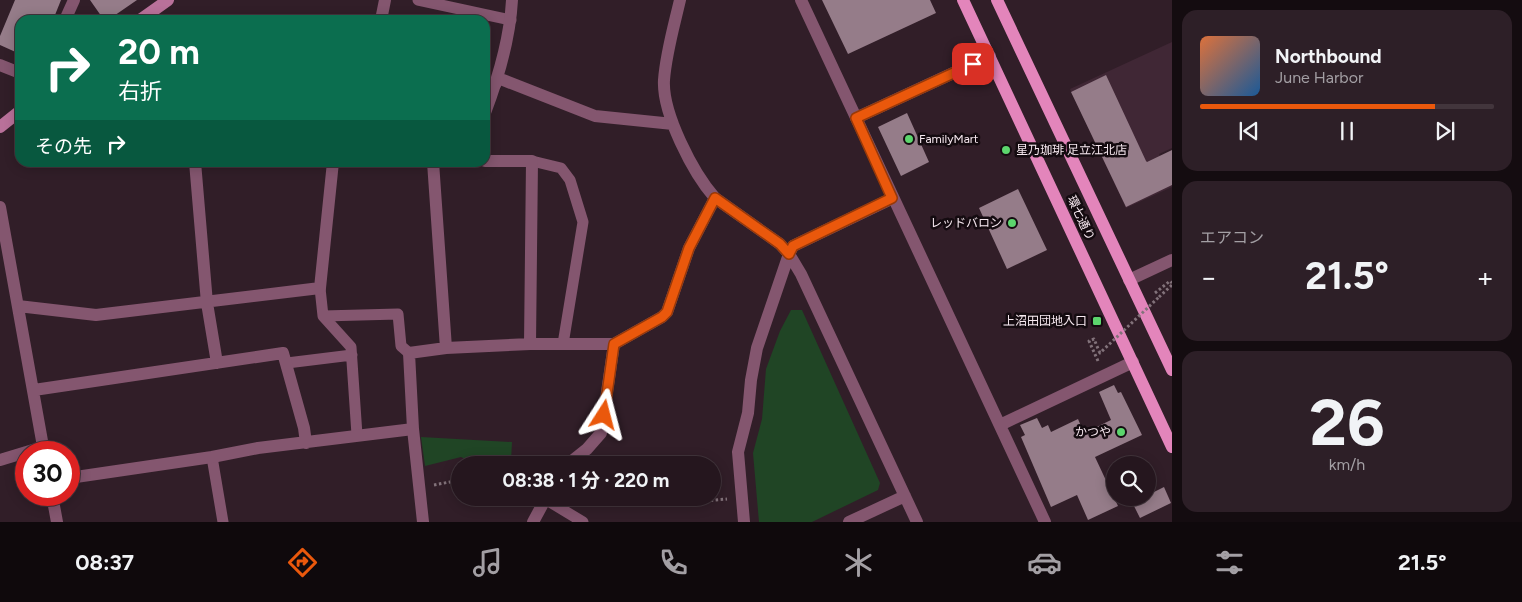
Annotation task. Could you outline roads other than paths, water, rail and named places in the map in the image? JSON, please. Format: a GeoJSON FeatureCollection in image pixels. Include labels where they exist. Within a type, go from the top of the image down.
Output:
{"type":"FeatureCollection","features":[{"type":"Feature","properties":{"kind":"main road"},"geometry":{"type":"LineString","coordinates":[[147,15],[168,0]]}},
{"type":"Feature","properties":{"kind":"main road","name":"環七通り"},"geometry":{"type":"LineString","coordinates":[[963,0],[1172,447]]}},
{"type":"Feature","properties":{"kind":"main road","name":"環七通り"},"geometry":{"type":"LineString","coordinates":[[997,0],[1172,370]]}},
{"type":"Feature","properties":{"kind":"main road"},"geometry":{"type":"LineString","coordinates":[[0,127],[15,115]]}},
{"type":"Feature","properties":{"kind":"street"},"geometry":{"type":"LineString","coordinates":[[67,15],[74,0]]}},
{"type":"Feature","properties":{"kind":"street"},"geometry":{"type":"LineString","coordinates":[[382,15],[385,0]]}},
{"type":"Feature","properties":{"kind":"street"},"geometry":{"type":"LineString","coordinates":[[512,0],[511,20],[493,81],[595,116],[673,124]]}},
{"type":"Feature","properties":{"kind":"street"},"geometry":{"type":"LineString","coordinates":[[680,0],[669,44],[664,81],[667,105],[673,124],[688,156],[707,189],[715,198],[780,244],[789,254],[801,274],[917,522]]}},
{"type":"Feature","properties":{"kind":"street"},"geometry":{"type":"LineString","coordinates":[[801,0],[1045,522]]}},
{"type":"Feature","properties":{"kind":"street"},"geometry":{"type":"LineString","coordinates":[[856,118],[990,56]]}},
{"type":"Feature","properties":{"kind":"street"},"geometry":{"type":"LineString","coordinates":[[0,65],[15,72]]}},
{"type":"Feature","properties":{"kind":"street"},"geometry":{"type":"LineString","coordinates":[[490,160],[532,161],[530,344]]}},
{"type":"Feature","properties":{"kind":"street"},"geometry":{"type":"LineString","coordinates":[[195,167],[207,303],[217,363]]}},
{"type":"Feature","properties":{"kind":"street"},"geometry":{"type":"LineString","coordinates":[[18,306],[96,315],[320,288],[332,167]]}},
{"type":"Feature","properties":{"kind":"street"},"geometry":{"type":"LineString","coordinates":[[433,167],[446,348]]}},
{"type":"Feature","properties":{"kind":"street"},"geometry":{"type":"LineString","coordinates":[[423,522],[413,429],[409,352],[446,348],[530,344],[614,344],[662,317],[667,312],[689,248],[715,198]]}},
{"type":"Feature","properties":{"kind":"street"},"geometry":{"type":"LineString","coordinates":[[744,522],[738,452],[748,413],[756,356],[789,254],[793,246],[892,198]]}},
{"type":"Feature","properties":{"kind":"street"},"geometry":{"type":"LineString","coordinates":[[0,207],[42,441]]}},
{"type":"Feature","properties":{"kind":"street"},"geometry":{"type":"LineString","coordinates":[[1129,280],[1172,260]]}},
{"type":"Feature","properties":{"kind":"street"},"geometry":{"type":"LineString","coordinates":[[578,456],[587,449],[601,432],[614,344]]}},
{"type":"Feature","properties":{"kind":"street"},"geometry":{"type":"LineString","coordinates":[[34,390],[284,353],[304,428],[306,443]]}},
{"type":"Feature","properties":{"kind":"street"},"geometry":{"type":"LineString","coordinates":[[1000,425],[1133,362]]}},
{"type":"Feature","properties":{"kind":"street"},"geometry":{"type":"LineString","coordinates":[[80,476],[212,457],[258,448],[413,429]]}},
{"type":"Feature","properties":{"kind":"street"},"geometry":{"type":"LineString","coordinates":[[0,460],[15,457]]}},
{"type":"Feature","properties":{"kind":"street"},"geometry":{"type":"LineString","coordinates":[[849,522],[905,496]]}},
{"type":"Feature","properties":{"kind":"street"},"geometry":{"type":"LineString","coordinates":[[54,506],[58,522]]}},
{"type":"Feature","properties":{"kind":"street"},"geometry":{"type":"LineString","coordinates":[[533,522],[542,506]]}},
{"type":"Feature","properties":{"kind":"lane"},"geometry":{"type":"LineString","coordinates":[[418,0],[488,15]]}},
{"type":"Feature","properties":{"kind":"lane"},"geometry":{"type":"LineString","coordinates":[[490,15],[511,20]]}},
{"type":"Feature","properties":{"kind":"lane"},"geometry":{"type":"LineString","coordinates":[[532,161],[561,168],[570,180],[583,222],[563,344]]}},
{"type":"Feature","properties":{"kind":"lane"},"geometry":{"type":"LineString","coordinates":[[320,288],[323,316],[351,347],[357,435]]}},
{"type":"Feature","properties":{"kind":"lane"},"geometry":{"type":"LineString","coordinates":[[323,316],[398,314],[401,346],[409,352]]}},
{"type":"Feature","properties":{"kind":"lane"},"geometry":{"type":"LineString","coordinates":[[287,363],[352,355]]}},
{"type":"Feature","properties":{"kind":"lane"},"geometry":{"type":"LineString","coordinates":[[212,457],[223,522]]}},
{"type":"Feature","properties":{"kind":"lane"},"geometry":{"type":"LineString","coordinates":[[558,506],[583,522]]}},
{"type":"Feature","properties":{"kind":"place","name":"FamilyMart"},"geometry":{"type":"Point","coordinates":[909,139]}},
{"type":"Feature","properties":{"kind":"place","name":"星乃珈琲 足立江北店"},"geometry":{"type":"Point","coordinates":[1006,150]}},
{"type":"Feature","properties":{"kind":"place","name":"レッドバロン"},"geometry":{"type":"Point","coordinates":[1012,223]}},
{"type":"Feature","properties":{"kind":"place","name":"上沼田団地入口"},"geometry":{"type":"Point","coordinates":[1097,321]}},
{"type":"Feature","properties":{"kind":"place","name":"かつや"},"geometry":{"type":"Point","coordinates":[1121,432]}}]}
